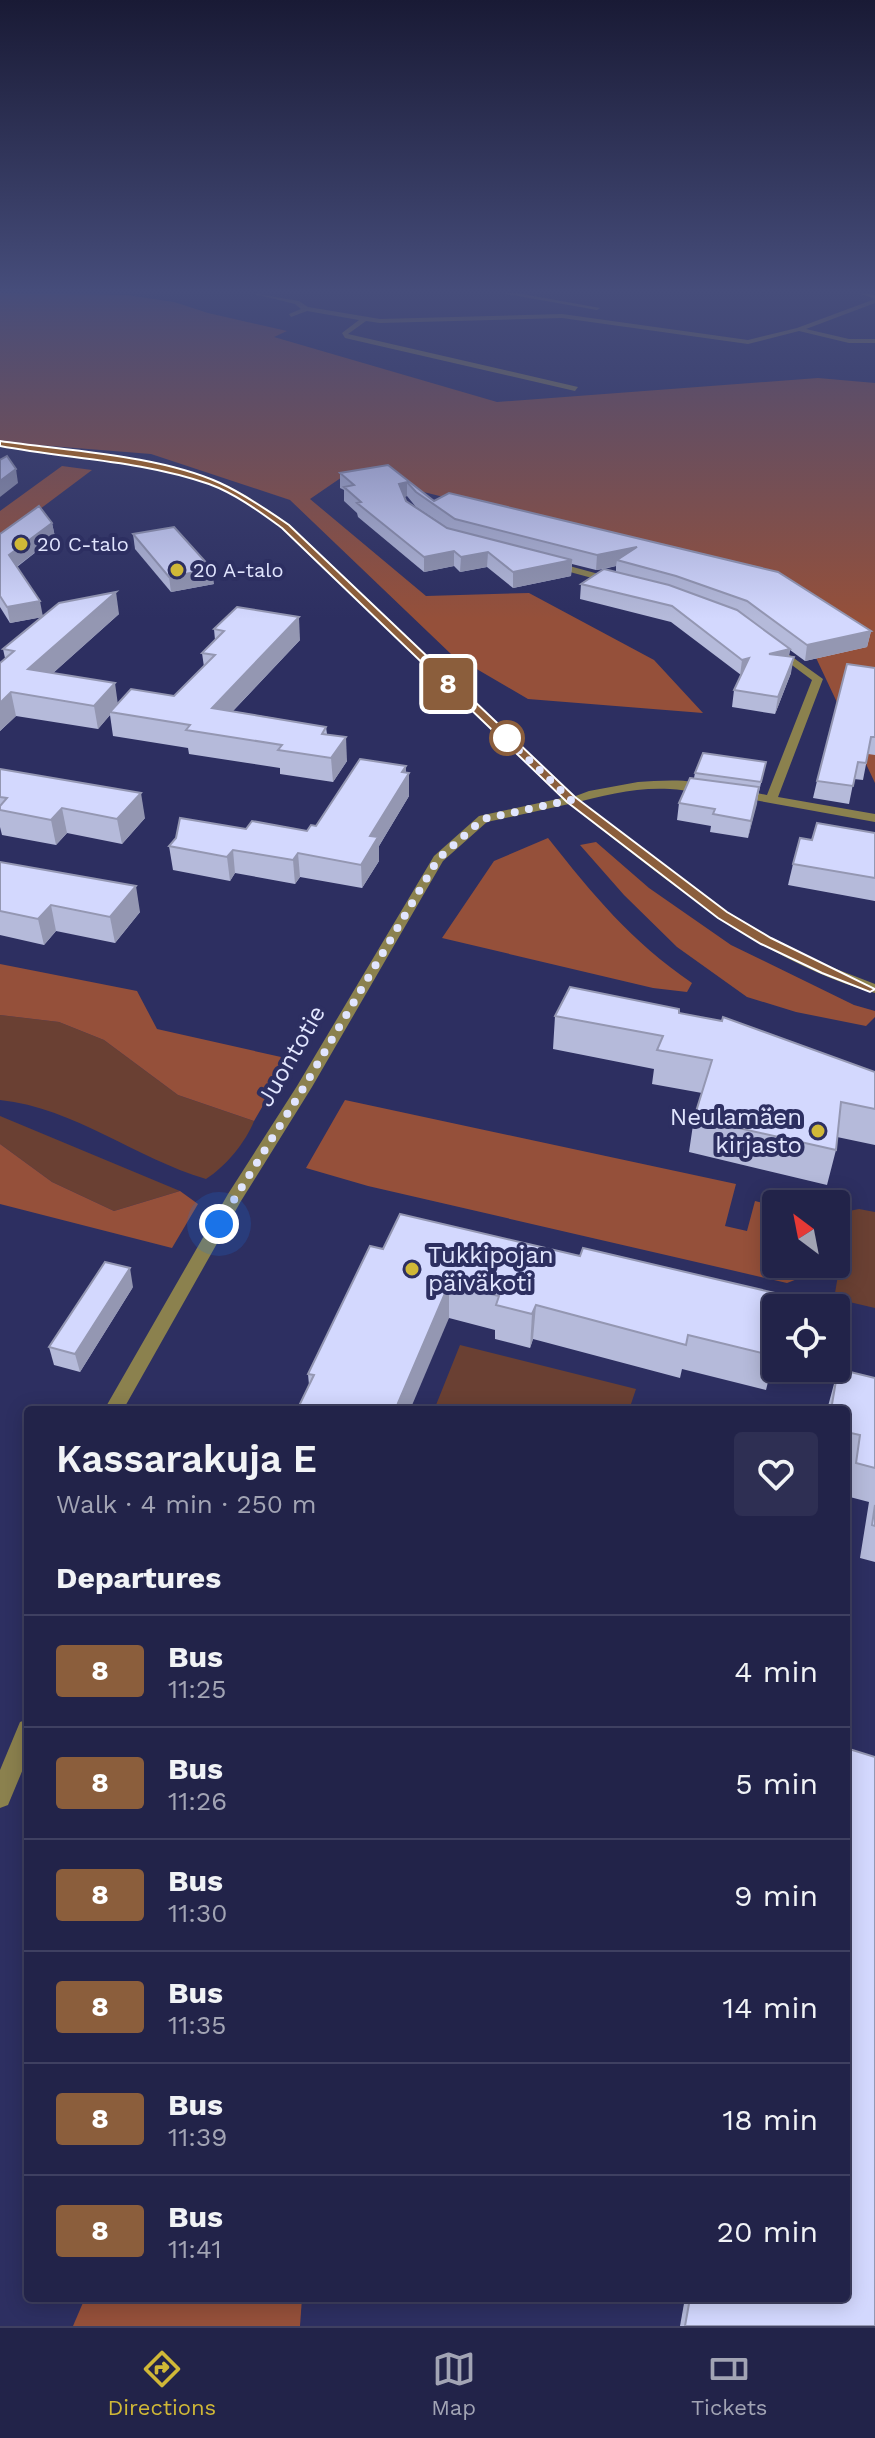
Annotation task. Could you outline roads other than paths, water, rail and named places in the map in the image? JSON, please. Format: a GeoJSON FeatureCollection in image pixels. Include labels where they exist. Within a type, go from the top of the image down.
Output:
{"type":"FeatureCollection","features":[{"type":"Feature","properties":{"kind":"street"},"geometry":{"type":"LineString","coordinates":[[0,444],[145,464],[214,483],[254,504],[286,526],[571,800],[723,915],[766,941],[875,989]]}},
{"type":"Feature","properties":{"kind":"street"},"geometry":{"type":"LineString","coordinates":[[539,561],[627,584]]}},
{"type":"Feature","properties":{"kind":"street"},"geometry":{"type":"LineString","coordinates":[[762,638],[818,679],[771,799]]}},
{"type":"Feature","properties":{"kind":"street","name":"Juontotie"},"geometry":{"type":"LineString","coordinates":[[115,1406],[234,1198],[304,1087],[438,859],[483,819],[626,785],[654,783],[771,799],[875,818]]}},
{"type":"Feature","properties":{"kind":"street"},"geometry":{"type":"LineString","coordinates":[[0,1797],[24,1740]]}},
{"type":"Feature","properties":{"kind":"place","name":"20 C-talo"},"geometry":{"type":"Point","coordinates":[21,544]}},
{"type":"Feature","properties":{"kind":"place","name":"20 A-talo"},"geometry":{"type":"Point","coordinates":[177,570]}},
{"type":"Feature","properties":{"kind":"place","name":"Neulamäen kirjasto"},"geometry":{"type":"Point","coordinates":[818,1131]}},
{"type":"Feature","properties":{"kind":"place","name":"Tukkipojan päiväkoti"},"geometry":{"type":"Point","coordinates":[412,1269]}}]}
